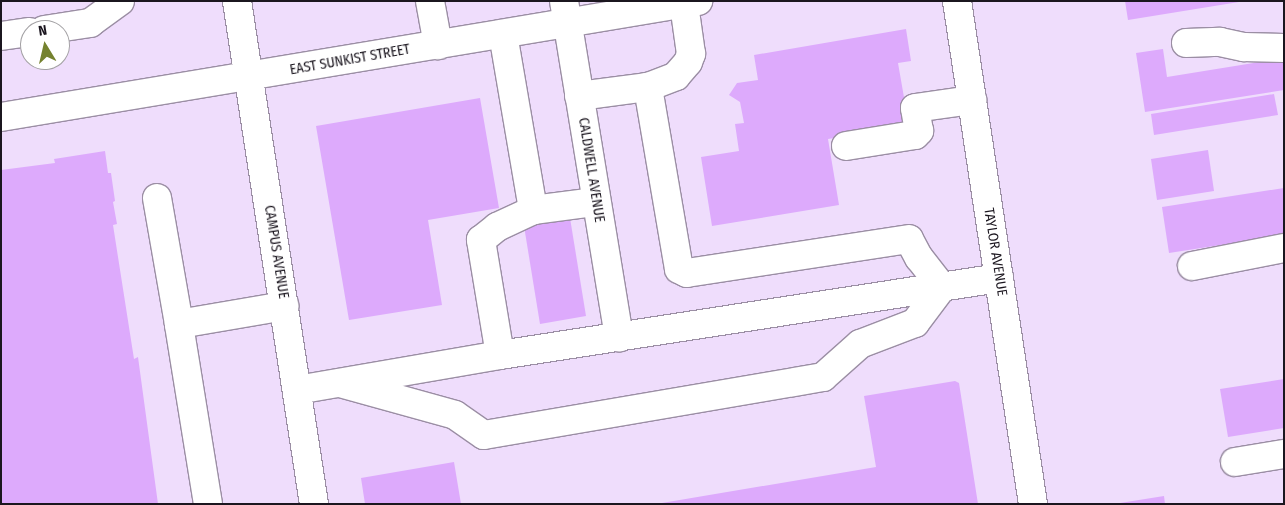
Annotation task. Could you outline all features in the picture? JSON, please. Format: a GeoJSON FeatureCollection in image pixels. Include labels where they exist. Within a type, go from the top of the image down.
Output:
{"type":"FeatureCollection","features":[{"type":"Feature","properties":{"kind":"street"},"geometry":{"type":"LineString","coordinates":[[70,26],[90,23],[120,1]]}},
{"type":"Feature","properties":{"kind":"street","name":"CAMPUS AVENUE"},"geometry":{"type":"LineString","coordinates":[[237,1],[314,504]]}},
{"type":"Feature","properties":{"kind":"street"},"geometry":{"type":"LineString","coordinates":[[430,1],[438,45]]}},
{"type":"Feature","properties":{"kind":"street","name":"TAYLOR AVENUE"},"geometry":{"type":"LineString","coordinates":[[957,1],[1033,504]]}},
{"type":"Feature","properties":{"kind":"street"},"geometry":{"type":"LineString","coordinates":[[579,96],[648,88],[676,76],[688,62],[691,54],[691,2]]}},
{"type":"Feature","properties":{"kind":"street","name":"EAST SUNKIST STREET"},"geometry":{"type":"LineString","coordinates":[[1,116],[503,34],[565,12],[691,2]]}},
{"type":"Feature","properties":{"kind":"street","name":"CALDWELL AVENUE"},"geometry":{"type":"LineString","coordinates":[[565,12],[619,338]]}},
{"type":"Feature","properties":{"kind":"street"},"geometry":{"type":"LineString","coordinates":[[1,36],[20,33]]}},
{"type":"Feature","properties":{"kind":"street"},"geometry":{"type":"LineString","coordinates":[[503,34],[533,210]]}},
{"type":"Feature","properties":{"kind":"street"},"geometry":{"type":"LineString","coordinates":[[1186,43],[1220,42],[1244,47],[1284,48]]}},
{"type":"Feature","properties":{"kind":"street"},"geometry":{"type":"LineString","coordinates":[[648,88],[679,269],[687,273],[909,239],[919,258],[942,287]]}},
{"type":"Feature","properties":{"kind":"street"},"geometry":{"type":"LineString","coordinates":[[846,146],[915,134],[919,131],[915,108],[972,100]]}},
{"type":"Feature","properties":{"kind":"street"},"geometry":{"type":"LineString","coordinates":[[157,198],[208,504]]}},
{"type":"Feature","properties":{"kind":"street"},"geometry":{"type":"LineString","coordinates":[[500,355],[481,240],[496,226],[533,210],[595,202]]}},
{"type":"Feature","properties":{"kind":"street"},"geometry":{"type":"LineString","coordinates":[[1192,266],[1284,248]]}},
{"type":"Feature","properties":{"kind":"street"},"geometry":{"type":"LineString","coordinates":[[297,390],[500,355],[999,278]]}},
{"type":"Feature","properties":{"kind":"street"},"geometry":{"type":"LineString","coordinates":[[340,383],[456,415],[484,436],[823,377],[860,344],[915,323],[942,287]]}},
{"type":"Feature","properties":{"kind":"street"},"geometry":{"type":"LineString","coordinates":[[179,324],[284,306]]}},
{"type":"Feature","properties":{"kind":"street"},"geometry":{"type":"LineString","coordinates":[[1235,462],[1284,454]]}},
{"type":"Feature","properties":{"kind":"shaded area"},"geometry":{"type":"Polygon","coordinates":[[[1,1],[1284,1],[1284,504],[1,504],[1,1]]]}},
{"type":"Feature","properties":{"kind":"building"},"geometry":{"type":"Polygon","coordinates":[[[1125,1],[1239,1],[1239,2],[1128,20],[1125,1]]]}},
{"type":"Feature","properties":{"kind":"building"},"geometry":{"type":"Polygon","coordinates":[[[906,29],[911,61],[898,63],[909,126],[828,139],[839,205],[712,226],[701,157],[739,151],[735,124],[744,123],[740,102],[729,95],[737,83],[758,80],[754,55],[906,29]]]}},
{"type":"Feature","properties":{"kind":"building"},"geometry":{"type":"Polygon","coordinates":[[[1163,49],[1167,77],[1284,58],[1284,90],[1145,112],[1136,53],[1163,49]]]}},
{"type":"Feature","properties":{"kind":"building"},"geometry":{"type":"Polygon","coordinates":[[[1274,94],[1278,115],[1154,135],[1151,114],[1274,94]]]}},
{"type":"Feature","properties":{"kind":"building"},"geometry":{"type":"Polygon","coordinates":[[[480,98],[499,208],[428,220],[442,305],[349,320],[316,126],[480,98]]]}},
{"type":"Feature","properties":{"kind":"building"},"geometry":{"type":"Polygon","coordinates":[[[1208,150],[1214,191],[1157,200],[1151,159],[1208,150]]]}},
{"type":"Feature","properties":{"kind":"building"},"geometry":{"type":"Polygon","coordinates":[[[105,151],[108,173],[111,173],[115,201],[113,202],[117,224],[113,225],[134,359],[138,357],[158,504],[1,504],[1,170],[55,163],[54,159],[105,151]]]}},
{"type":"Feature","properties":{"kind":"building"},"geometry":{"type":"Polygon","coordinates":[[[1284,188],[1284,235],[1169,253],[1162,207],[1284,188]]]}},
{"type":"Feature","properties":{"kind":"building"},"geometry":{"type":"Polygon","coordinates":[[[570,218],[586,316],[540,324],[524,226],[570,218]]]}},
{"type":"Feature","properties":{"kind":"building"},"geometry":{"type":"Polygon","coordinates":[[[1284,379],[1284,428],[1228,437],[1220,389],[1284,379]]]}},
{"type":"Feature","properties":{"kind":"building"},"geometry":{"type":"Polygon","coordinates":[[[955,381],[959,383],[978,504],[656,504],[876,467],[864,396],[955,381]]]}},
{"type":"Feature","properties":{"kind":"building"},"geometry":{"type":"Polygon","coordinates":[[[454,462],[461,504],[365,504],[361,478],[454,462]]]}},
{"type":"Feature","properties":{"kind":"building"},"geometry":{"type":"Polygon","coordinates":[[[1164,496],[1165,504],[1120,504],[1120,503],[1164,496]]]}}]}
